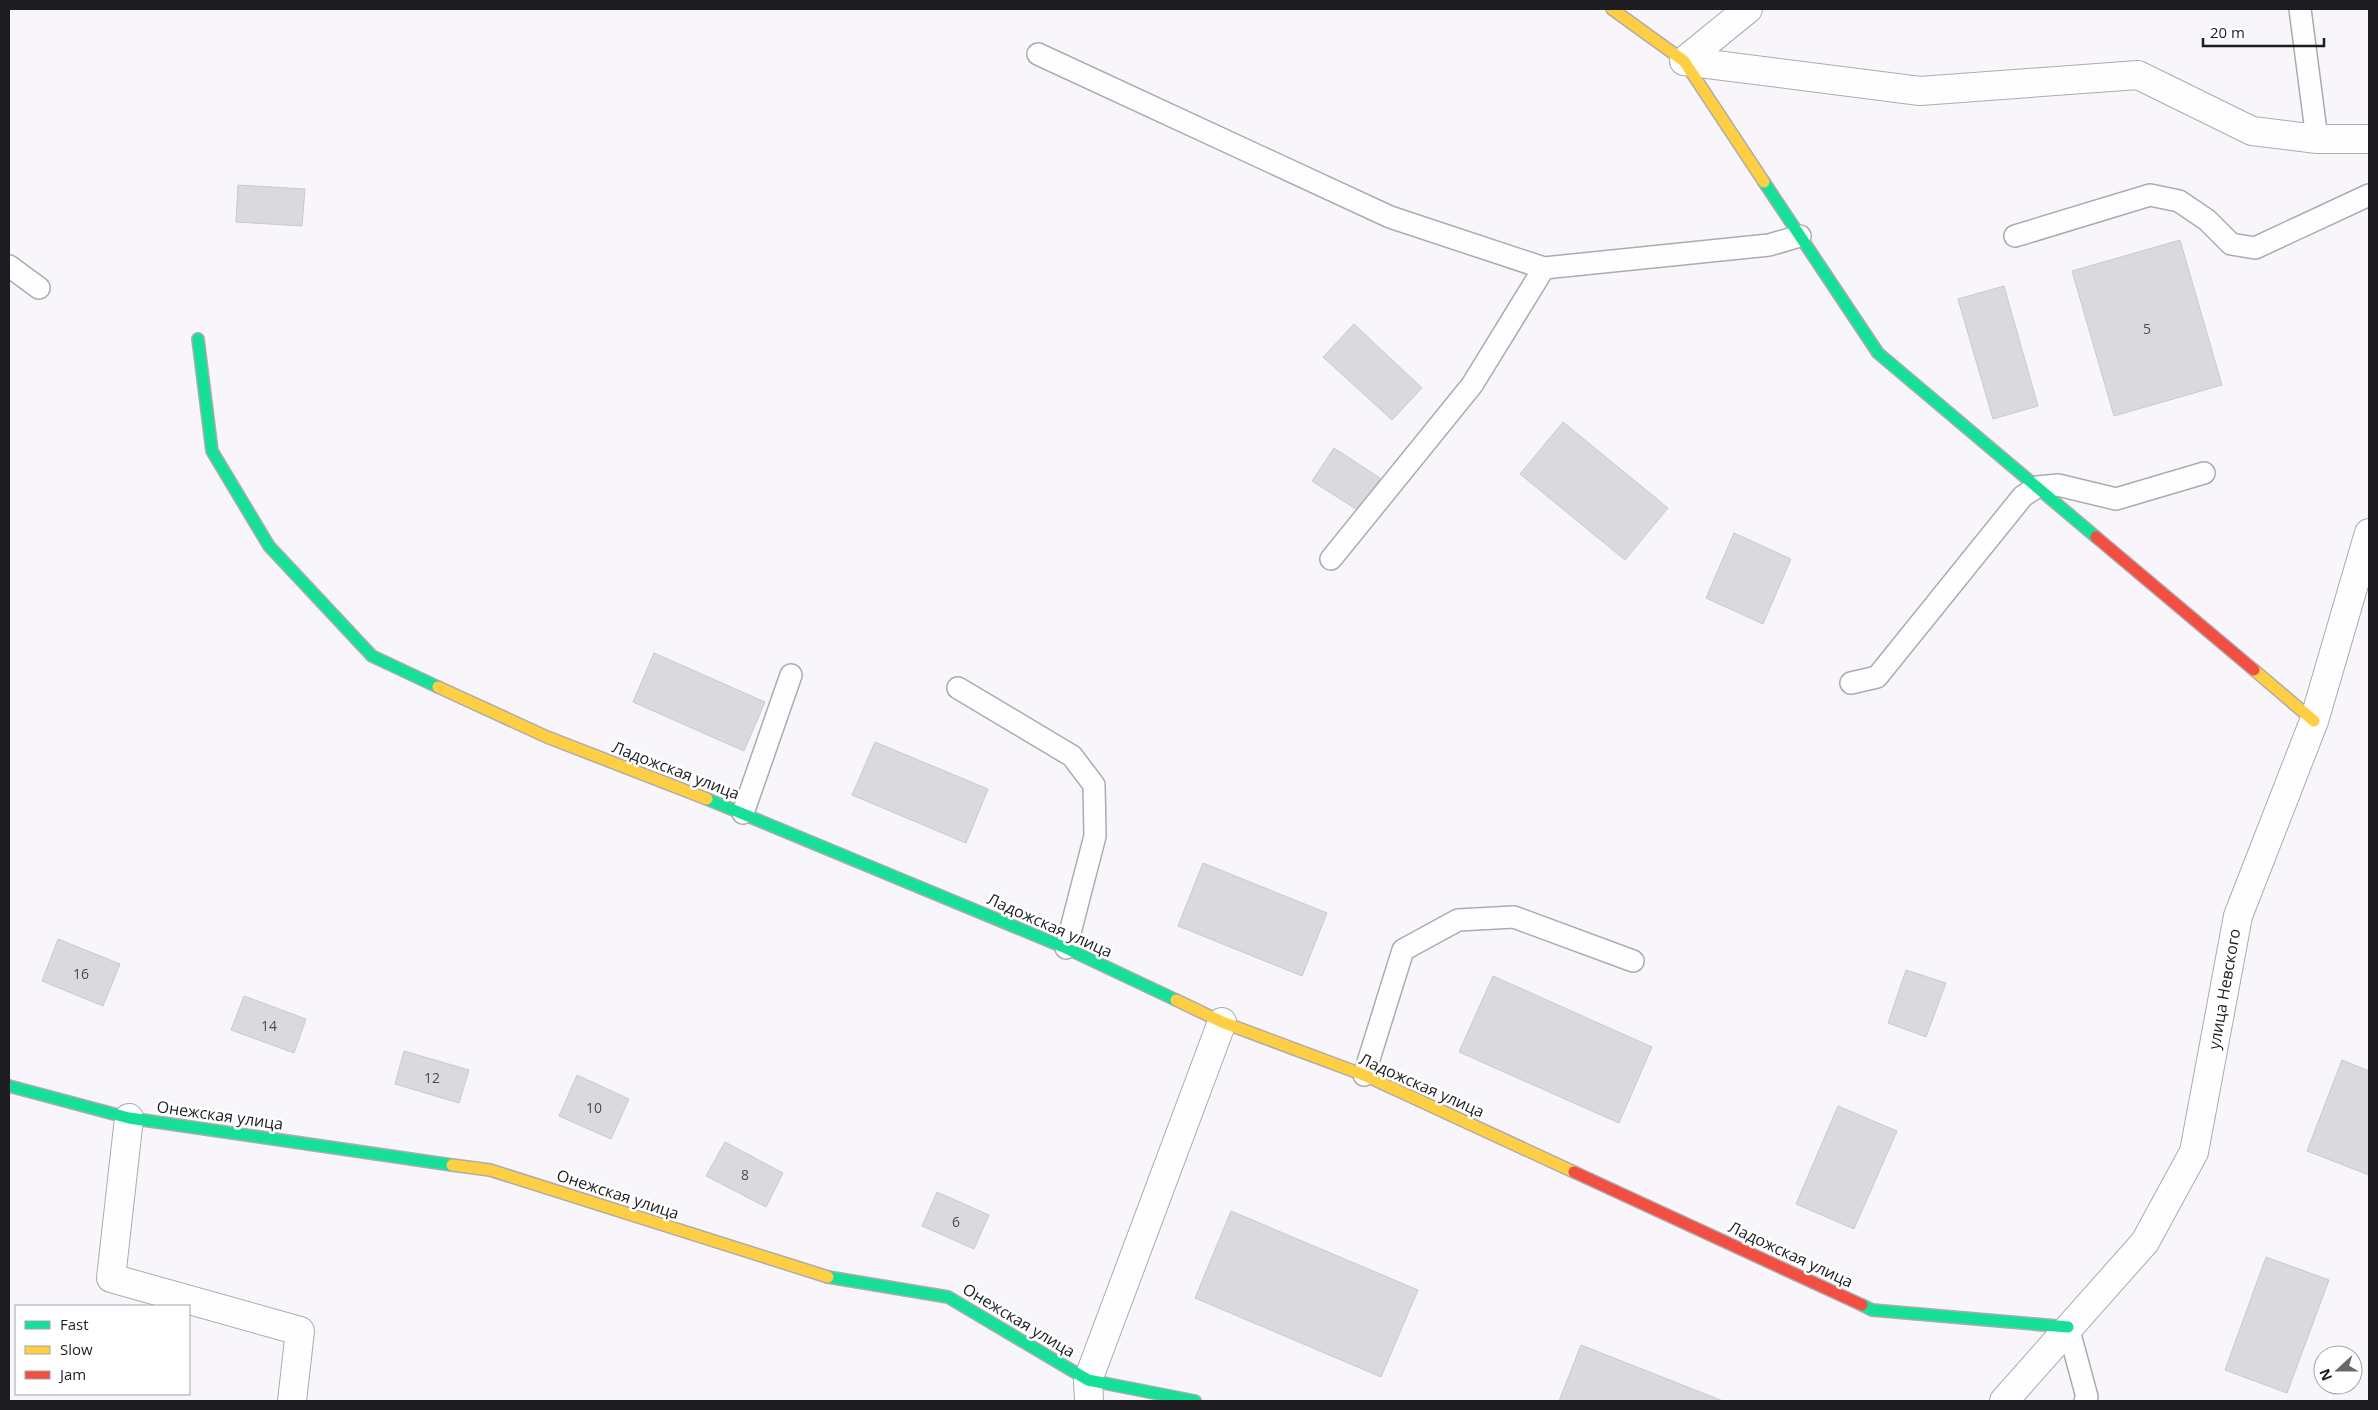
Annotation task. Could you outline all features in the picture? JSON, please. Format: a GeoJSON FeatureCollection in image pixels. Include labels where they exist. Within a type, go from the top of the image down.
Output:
{"type":"FeatureCollection","features":[{"type":"Feature","properties":{"kind":"street"},"geometry":{"type":"LineString","coordinates":[[1612,9],[1684,61],[1878,353],[2314,722]]}},
{"type":"Feature","properties":{"kind":"street"},"geometry":{"type":"LineString","coordinates":[[1684,61],[1748,9]]}},
{"type":"Feature","properties":{"kind":"street"},"geometry":{"type":"LineString","coordinates":[[1684,61],[1920,91],[2138,75],[2252,131],[2317,139],[2369,139]]}},
{"type":"Feature","properties":{"kind":"street","name":"Ладожская улица"},"geometry":{"type":"LineString","coordinates":[[198,339],[212,451],[269,546],[372,656],[548,737],[743,813],[1066,948],[1222,1022],[1364,1075],[1872,1310],[2068,1328]]}},
{"type":"Feature","properties":{"kind":"street","name":"улица Невского"},"geometry":{"type":"LineString","coordinates":[[2004,1401],[2145,1242],[2194,1152],[2238,916],[2314,722],[2369,533]]}},
{"type":"Feature","properties":{"kind":"street"},"geometry":{"type":"LineString","coordinates":[[1088,1391],[1222,1022]]}},
{"type":"Feature","properties":{"kind":"street","name":"Онежская улица"},"geometry":{"type":"LineString","coordinates":[[9,1086],[129,1118],[490,1170],[826,1277],[948,1297],[1088,1391],[1195,1401]]}},
{"type":"Feature","properties":{"kind":"street"},"geometry":{"type":"LineString","coordinates":[[129,1118],[111,1278],[300,1331],[292,1401]]}},
{"type":"Feature","properties":{"kind":"lane"},"geometry":{"type":"LineString","coordinates":[[2300,9],[2317,139]]}},
{"type":"Feature","properties":{"kind":"lane"},"geometry":{"type":"LineString","coordinates":[[1038,54],[1390,217],[1544,268],[1769,245],[1800,236]]}},
{"type":"Feature","properties":{"kind":"lane"},"geometry":{"type":"LineString","coordinates":[[2015,236],[2150,196],[2179,201],[2207,220],[2231,244],[2255,248],[2369,196]]}},
{"type":"Feature","properties":{"kind":"lane"},"geometry":{"type":"LineString","coordinates":[[9,266],[38,288]]}},
{"type":"Feature","properties":{"kind":"lane"},"geometry":{"type":"LineString","coordinates":[[1331,559],[1472,384],[1544,268]]}},
{"type":"Feature","properties":{"kind":"lane"},"geometry":{"type":"LineString","coordinates":[[1850,683],[1877,677],[2023,496],[2038,487],[2058,485],[2116,499],[2204,473]]}},
{"type":"Feature","properties":{"kind":"lane"},"geometry":{"type":"LineString","coordinates":[[743,813],[791,675]]}},
{"type":"Feature","properties":{"kind":"lane"},"geometry":{"type":"LineString","coordinates":[[958,688],[1072,756],[1094,786],[1096,836],[1066,948]]}},
{"type":"Feature","properties":{"kind":"lane"},"geometry":{"type":"LineString","coordinates":[[1364,1075],[1403,950],[1458,920],[1514,917],[1633,962]]}},
{"type":"Feature","properties":{"kind":"lane"},"geometry":{"type":"LineString","coordinates":[[2068,1328],[2087,1397],[2086,1401]]}},
{"type":"Feature","properties":{"kind":"building"},"geometry":{"type":"Polygon","coordinates":[[[238,185],[305,189],[302,226],[236,222],[238,185]]]}},
{"type":"Feature","properties":{"kind":"building"},"geometry":{"type":"Polygon","coordinates":[[[2180,240],[2222,385],[2114,416],[2072,271],[2180,240]]]}},
{"type":"Feature","properties":{"kind":"building"},"geometry":{"type":"Polygon","coordinates":[[[2004,286],[2038,406],[1993,419],[1958,299],[2004,286]]]}},
{"type":"Feature","properties":{"kind":"building"},"geometry":{"type":"Polygon","coordinates":[[[1354,324],[1422,388],[1392,420],[1323,357],[1354,324]]]}},
{"type":"Feature","properties":{"kind":"building"},"geometry":{"type":"Polygon","coordinates":[[[1563,422],[1668,508],[1625,560],[1520,474],[1563,422]]]}},
{"type":"Feature","properties":{"kind":"building"},"geometry":{"type":"Polygon","coordinates":[[[1334,448],[1380,478],[1359,511],[1312,481],[1334,448]]]}},
{"type":"Feature","properties":{"kind":"building"},"geometry":{"type":"Polygon","coordinates":[[[1734,533],[1791,559],[1763,624],[1706,598],[1734,533]]]}},
{"type":"Feature","properties":{"kind":"building"},"geometry":{"type":"Polygon","coordinates":[[[654,653],[765,702],[744,751],[633,702],[654,653]]]}},
{"type":"Feature","properties":{"kind":"building"},"geometry":{"type":"Polygon","coordinates":[[[875,742],[988,789],[966,843],[852,795],[875,742]]]}},
{"type":"Feature","properties":{"kind":"building"},"geometry":{"type":"Polygon","coordinates":[[[1203,863],[1327,913],[1302,976],[1178,926],[1203,863]]]}},
{"type":"Feature","properties":{"kind":"building"},"geometry":{"type":"Polygon","coordinates":[[[58,939],[120,964],[103,1006],[42,981],[58,939]]]}},
{"type":"Feature","properties":{"kind":"building"},"geometry":{"type":"Polygon","coordinates":[[[1906,970],[1946,983],[1926,1037],[1888,1023],[1906,970]]]}},
{"type":"Feature","properties":{"kind":"building"},"geometry":{"type":"Polygon","coordinates":[[[1493,976],[1652,1047],[1619,1123],[1459,1052],[1493,976]]]}},
{"type":"Feature","properties":{"kind":"building"},"geometry":{"type":"Polygon","coordinates":[[[244,996],[306,1019],[294,1053],[231,1030],[244,996]]]}},
{"type":"Feature","properties":{"kind":"building"},"geometry":{"type":"Polygon","coordinates":[[[404,1051],[469,1070],[459,1103],[395,1084],[404,1051]]]}},
{"type":"Feature","properties":{"kind":"building"},"geometry":{"type":"Polygon","coordinates":[[[2342,1060],[2369,1071],[2369,1175],[2307,1151],[2342,1060]]]}},
{"type":"Feature","properties":{"kind":"building"},"geometry":{"type":"Polygon","coordinates":[[[577,1075],[629,1099],[611,1139],[559,1116],[577,1075]]]}},
{"type":"Feature","properties":{"kind":"building"},"geometry":{"type":"Polygon","coordinates":[[[1838,1106],[1897,1131],[1854,1229],[1796,1204],[1838,1106]]]}},
{"type":"Feature","properties":{"kind":"building"},"geometry":{"type":"Polygon","coordinates":[[[725,1142],[783,1173],[766,1207],[706,1176],[725,1142]]]}},
{"type":"Feature","properties":{"kind":"building"},"geometry":{"type":"Polygon","coordinates":[[[937,1192],[989,1215],[974,1249],[922,1226],[937,1192]]]}},
{"type":"Feature","properties":{"kind":"building"},"geometry":{"type":"Polygon","coordinates":[[[1231,1211],[1418,1290],[1381,1377],[1195,1298],[1231,1211]]]}},
{"type":"Feature","properties":{"kind":"building"},"geometry":{"type":"Polygon","coordinates":[[[2266,1257],[2329,1280],[2287,1393],[2225,1370],[2266,1257]]]}},
{"type":"Feature","properties":{"kind":"building"},"geometry":{"type":"Polygon","coordinates":[[[1581,1345],[1723,1401],[1559,1401],[1581,1345]]]}},
{"type":"Feature","properties":{"kind":"traffic: fast"},"geometry":{"type":"LineString","coordinates":[[1764,182],[1878,353],[2096,537]]}},
{"type":"Feature","properties":{"kind":"traffic: fast"},"geometry":{"type":"LineString","coordinates":[[198,339],[212,451],[269,546],[372,656],[438,687]]}},
{"type":"Feature","properties":{"kind":"traffic: fast"},"geometry":{"type":"LineString","coordinates":[[707,799],[1066,948],[1176,1000]]}},
{"type":"Feature","properties":{"kind":"traffic: fast"},"geometry":{"type":"LineString","coordinates":[[9,1086],[129,1118],[452,1165]]}},
{"type":"Feature","properties":{"kind":"traffic: fast"},"geometry":{"type":"LineString","coordinates":[[828,1277],[948,1297],[1088,1380],[1195,1401]]}},
{"type":"Feature","properties":{"kind":"traffic: fast"},"geometry":{"type":"LineString","coordinates":[[1862,1305],[1872,1310],[2068,1327]]}},
{"type":"Feature","properties":{"kind":"traffic: slow"},"geometry":{"type":"LineString","coordinates":[[1612,9],[1684,61],[1764,182]]}},
{"type":"Feature","properties":{"kind":"traffic: slow"},"geometry":{"type":"LineString","coordinates":[[2254,670],[2314,721]]}},
{"type":"Feature","properties":{"kind":"traffic: slow"},"geometry":{"type":"LineString","coordinates":[[438,687],[547,737],[707,799]]}},
{"type":"Feature","properties":{"kind":"traffic: slow"},"geometry":{"type":"LineString","coordinates":[[1176,1000],[1222,1022],[1364,1075],[1574,1172]]}},
{"type":"Feature","properties":{"kind":"traffic: slow"},"geometry":{"type":"LineString","coordinates":[[452,1165],[490,1170],[828,1277]]}},
{"type":"Feature","properties":{"kind":"traffic: jam"},"geometry":{"type":"LineString","coordinates":[[2096,537],[2254,670]]}},
{"type":"Feature","properties":{"kind":"traffic: jam"},"geometry":{"type":"LineString","coordinates":[[1574,1172],[1862,1305]]}}]}
